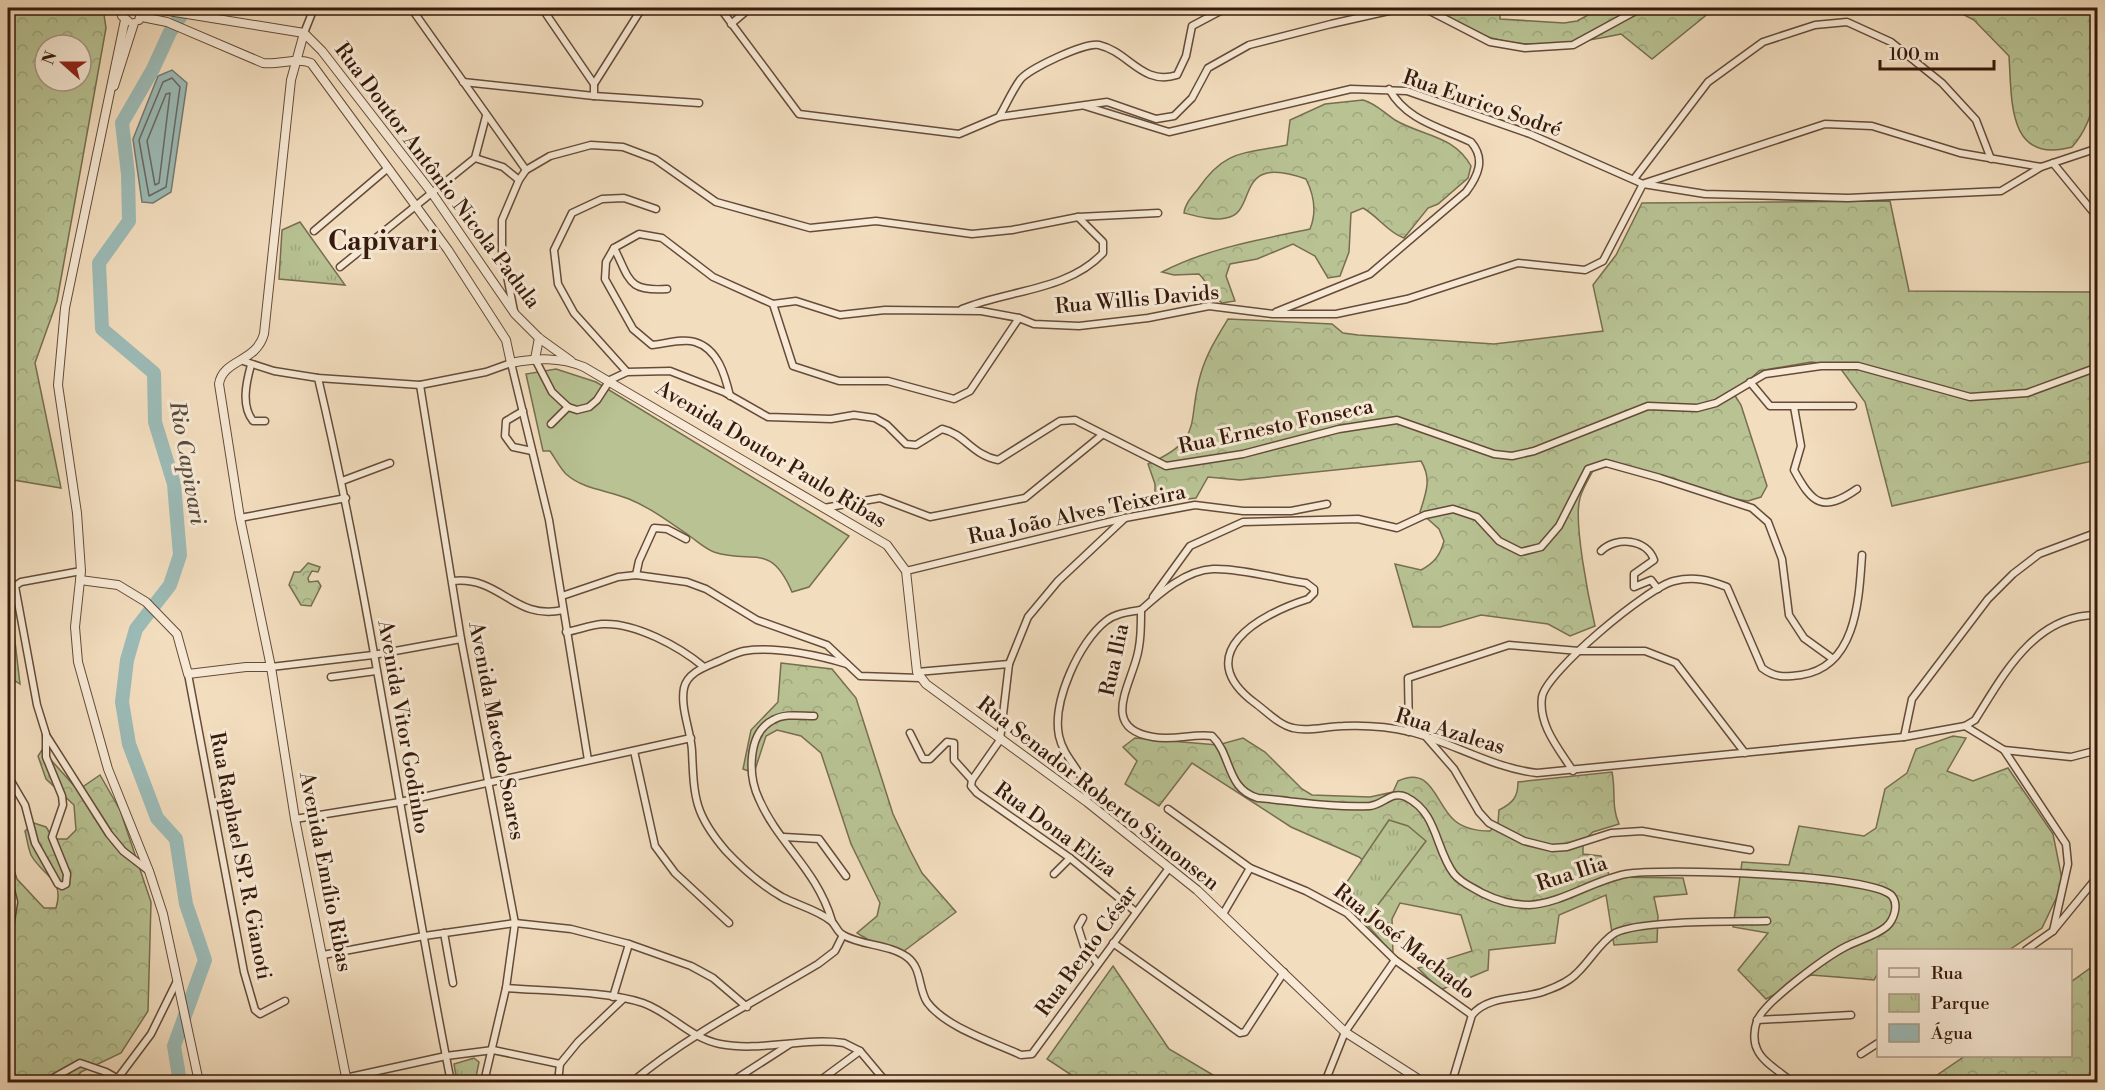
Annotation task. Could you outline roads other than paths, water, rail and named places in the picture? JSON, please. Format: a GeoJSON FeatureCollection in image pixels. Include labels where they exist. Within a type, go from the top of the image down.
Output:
{"type":"FeatureCollection","features":[{"type":"Feature","properties":{"kind":"street"},"geometry":{"type":"LineString","coordinates":[[122,8],[125,20],[65,308],[57,385],[77,513],[81,571],[75,627],[78,662],[108,769],[149,871],[163,914],[199,1083]]}},
{"type":"Feature","properties":{"kind":"street"},"geometry":{"type":"LineString","coordinates":[[142,17],[143,8]]}},
{"type":"Feature","properties":{"kind":"street"},"geometry":{"type":"LineString","coordinates":[[150,8],[304,33]]}},
{"type":"Feature","properties":{"kind":"street"},"geometry":{"type":"LineString","coordinates":[[265,421],[253,421],[249,416],[246,396],[247,363],[264,334],[274,220],[295,60],[314,8]]}},
{"type":"Feature","properties":{"kind":"street"},"geometry":{"type":"LineString","coordinates":[[411,8],[526,171]]}},
{"type":"Feature","properties":{"kind":"street"},"geometry":{"type":"LineString","coordinates":[[542,8],[594,84]]}},
{"type":"Feature","properties":{"kind":"street"},"geometry":{"type":"LineString","coordinates":[[594,96],[594,84],[642,8]]}},
{"type":"Feature","properties":{"kind":"street","name":"Rua Eurico Sodré"},"geometry":{"type":"LineString","coordinates":[[720,8],[798,114],[959,134],[999,117],[1081,104],[1169,132],[1351,89],[1389,89],[1407,91],[1530,134],[1643,184]]}},
{"type":"Feature","properties":{"kind":"street"},"geometry":{"type":"LineString","coordinates":[[731,24],[750,8]]}},
{"type":"Feature","properties":{"kind":"street"},"geometry":{"type":"LineString","coordinates":[[999,117],[1020,80],[1029,71],[1083,47],[1097,45],[1155,77],[1164,79],[1177,75],[1186,56],[1192,26],[1226,8]]}},
{"type":"Feature","properties":{"kind":"street"},"geometry":{"type":"LineString","coordinates":[[1081,104],[1107,102],[1156,119],[1174,116],[1192,99],[1208,68],[1249,45],[1393,10],[1424,8],[1490,42],[1525,48],[1573,45],[1641,8]]}},
{"type":"Feature","properties":{"kind":"street"},"geometry":{"type":"LineString","coordinates":[[108,98],[134,22],[142,17],[167,22],[263,63],[279,65],[295,60],[311,63],[416,205],[506,340],[515,362],[522,411],[562,596],[588,760]]}},
{"type":"Feature","properties":{"kind":"street"},"geometry":{"type":"LineString","coordinates":[[125,20],[134,22]]}},
{"type":"Feature","properties":{"kind":"street"},"geometry":{"type":"LineString","coordinates":[[290,30],[308,21]]}},
{"type":"Feature","properties":{"kind":"street"},"geometry":{"type":"LineString","coordinates":[[1634,179],[1708,82],[1763,42],[1815,25],[1847,22],[1891,42],[1942,83],[1976,120],[1991,159]]}},
{"type":"Feature","properties":{"kind":"street"},"geometry":{"type":"LineString","coordinates":[[290,30],[298,52]]}},
{"type":"Feature","properties":{"kind":"street","name":"Rua Doutor Antônio Nicola Padula"},"geometry":{"type":"LineString","coordinates":[[304,33],[322,51],[515,314],[539,338],[571,361]]}},
{"type":"Feature","properties":{"kind":"street"},"geometry":{"type":"LineString","coordinates":[[463,82],[594,96],[699,103]]}},
{"type":"Feature","properties":{"kind":"street"},"geometry":{"type":"LineString","coordinates":[[1273,314],[1370,274],[1466,192],[1475,180],[1480,163],[1478,149],[1471,142],[1415,118],[1396,102],[1389,89]]}},
{"type":"Feature","properties":{"kind":"street"},"geometry":{"type":"LineString","coordinates":[[340,267],[475,159],[486,116]]}},
{"type":"Feature","properties":{"kind":"street"},"geometry":{"type":"LineString","coordinates":[[1643,184],[1825,124],[1872,126],[1960,153],[2041,167]]}},
{"type":"Feature","properties":{"kind":"street"},"geometry":{"type":"LineString","coordinates":[[515,314],[502,251],[502,219],[519,180],[526,171],[550,156],[591,145],[623,147],[655,159],[716,202],[810,228],[876,221],[972,234],[1012,230],[1078,217],[1158,213]]}},
{"type":"Feature","properties":{"kind":"street"},"geometry":{"type":"LineString","coordinates":[[1643,184],[1729,195],[1848,198],[2001,191],[2041,167],[2097,148]]}},
{"type":"Feature","properties":{"kind":"street"},"geometry":{"type":"LineString","coordinates":[[475,159],[503,167],[519,180]]}},
{"type":"Feature","properties":{"kind":"street"},"geometry":{"type":"LineString","coordinates":[[2053,164],[2097,218]]}},
{"type":"Feature","properties":{"kind":"street"},"geometry":{"type":"LineString","coordinates":[[314,231],[388,168]]}},
{"type":"Feature","properties":{"kind":"street","name":"Rua Willis Davids"},"geometry":{"type":"LineString","coordinates":[[614,248],[639,234],[662,238],[713,278],[773,304],[796,301],[840,315],[885,310],[981,311],[1019,318],[1034,324],[1079,326],[1148,318],[1209,306],[1273,314],[1336,314],[1407,299],[1518,263],[1585,270],[1603,261],[1643,184]]}},
{"type":"Feature","properties":{"kind":"street"},"geometry":{"type":"LineString","coordinates":[[539,338],[532,359],[552,392],[568,407],[577,410],[589,407],[597,400],[610,380],[627,372],[574,313],[558,284],[554,250],[572,213],[602,199],[624,198],[656,209]]}},
{"type":"Feature","properties":{"kind":"street"},"geometry":{"type":"LineString","coordinates":[[956,312],[983,301],[1042,286],[1081,272],[1094,263],[1103,253],[1104,246],[1078,217]]}},
{"type":"Feature","properties":{"kind":"street"},"geometry":{"type":"LineString","coordinates":[[2096,237],[2097,229]]}},
{"type":"Feature","properties":{"kind":"street"},"geometry":{"type":"LineString","coordinates":[[614,248],[633,286],[642,290],[667,290]]}},
{"type":"Feature","properties":{"kind":"street"},"geometry":{"type":"LineString","coordinates":[[614,248],[606,262],[606,279],[633,329],[652,345],[695,342],[710,352],[723,367],[730,396]]}},
{"type":"Feature","properties":{"kind":"street"},"geometry":{"type":"LineString","coordinates":[[773,304],[793,366],[839,381],[888,381],[954,399],[970,391],[1019,318]]}},
{"type":"Feature","properties":{"kind":"street"},"geometry":{"type":"LineString","coordinates":[[247,363],[318,378],[420,385],[486,372],[532,359],[571,361]]}},
{"type":"Feature","properties":{"kind":"street","name":"Avenida Doutor Paulo Ribas"},"geometry":{"type":"LineString","coordinates":[[571,361],[610,380],[887,545],[906,571]]}},
{"type":"Feature","properties":{"kind":"street","name":"Avenida Emílio Ribas"},"geometry":{"type":"LineString","coordinates":[[247,363],[225,369],[220,375],[224,431],[271,667],[295,819],[347,1080]]}},
{"type":"Feature","properties":{"kind":"street","name":"Rua Ernesto Fonseca"},"geometry":{"type":"LineString","coordinates":[[627,372],[670,371],[730,396],[768,417],[831,419],[854,415],[875,418],[888,425],[906,444],[916,445],[942,429],[953,431],[984,457],[998,459],[1060,421],[1075,420],[1166,466],[1243,454],[1339,429],[1396,420],[1494,454],[1512,456],[1534,451],[1648,406],[1697,408],[1716,403],[1765,374],[1821,366],[1858,366],[1970,397],[2027,393],[2097,367]]}},
{"type":"Feature","properties":{"kind":"street","name":"Avenida Vitor Godinho"},"geometry":{"type":"LineString","coordinates":[[318,378],[346,498],[451,1083]]}},
{"type":"Feature","properties":{"kind":"street"},"geometry":{"type":"LineString","coordinates":[[1750,382],[1767,404],[1794,407],[1853,405]]}},
{"type":"Feature","properties":{"kind":"street","name":"Avenida Macedo Soares"},"geometry":{"type":"LineString","coordinates":[[420,385],[461,639],[515,923],[506,988],[484,1083]]}},
{"type":"Feature","properties":{"kind":"street"},"geometry":{"type":"LineString","coordinates":[[551,424],[568,407]]}},
{"type":"Feature","properties":{"kind":"street"},"geometry":{"type":"LineString","coordinates":[[1794,407],[1801,446],[1794,470],[1806,494],[1816,501],[1830,503],[1840,501],[1857,489]]}},
{"type":"Feature","properties":{"kind":"street"},"geometry":{"type":"LineString","coordinates":[[522,411],[506,421],[505,436],[513,447],[532,451]]}},
{"type":"Feature","properties":{"kind":"street"},"geometry":{"type":"LineString","coordinates":[[824,508],[880,498],[930,517],[1025,498],[1102,435]]}},
{"type":"Feature","properties":{"kind":"street"},"geometry":{"type":"LineString","coordinates":[[342,482],[390,463]]}},
{"type":"Feature","properties":{"kind":"street"},"geometry":{"type":"LineString","coordinates":[[1152,600],[1158,588],[1190,546],[1243,522],[1358,519],[1397,528],[1425,515],[1453,509],[1477,518],[1499,541],[1521,552],[1541,547],[1559,526],[1588,469],[1606,463],[1660,477],[1752,508],[1768,522],[1782,559],[1789,615],[1804,638],[1833,659]]}},
{"type":"Feature","properties":{"kind":"street"},"geometry":{"type":"LineString","coordinates":[[240,518],[346,498]]}},
{"type":"Feature","properties":{"kind":"street","name":"Rua João Alves Teixeira"},"geometry":{"type":"LineString","coordinates":[[906,571],[1125,518],[1195,505],[1243,511],[1291,511],[1328,504]]}},
{"type":"Feature","properties":{"kind":"street"},"geometry":{"type":"LineString","coordinates":[[1000,740],[1009,664],[1028,616],[1043,596],[1125,518]]}},
{"type":"Feature","properties":{"kind":"street"},"geometry":{"type":"LineString","coordinates":[[636,575],[639,561],[654,528],[667,529],[686,539]]}},
{"type":"Feature","properties":{"kind":"street"},"geometry":{"type":"LineString","coordinates":[[1904,737],[1912,699],[1988,599],[2013,574],[2039,554],[2097,532]]}},
{"type":"Feature","properties":{"kind":"street"},"geometry":{"type":"LineString","coordinates":[[1601,551],[1606,546],[1626,542],[1637,542],[1646,548],[1654,560],[1634,574],[1632,584],[1634,587],[1651,580],[1658,589]]}},
{"type":"Feature","properties":{"kind":"street"},"geometry":{"type":"LineString","coordinates":[[1573,771],[1543,722],[1541,711],[1544,688],[1579,651],[1658,589],[1673,581],[1703,578],[1727,587],[1762,668],[1772,675],[1784,678],[1814,674],[1833,659],[1847,639],[1858,612],[1862,555]]}},
{"type":"Feature","properties":{"kind":"street","name":"Rua Azaleas"},"geometry":{"type":"LineString","coordinates":[[1141,610],[1163,590],[1192,575],[1212,569],[1312,586],[1314,593],[1308,599],[1265,616],[1237,641],[1231,650],[1228,665],[1229,677],[1236,688],[1290,728],[1343,726],[1409,732],[1523,771],[1573,771],[1904,737],[1965,726]]}},
{"type":"Feature","properties":{"kind":"street"},"geometry":{"type":"LineString","coordinates":[[8,776],[25,805],[35,843],[58,884],[62,886],[66,884],[67,874],[52,837],[63,805],[48,766],[46,734],[37,705],[15,586],[21,582],[81,571]]}},
{"type":"Feature","properties":{"kind":"street"},"geometry":{"type":"LineString","coordinates":[[906,571],[919,675]]}},
{"type":"Feature","properties":{"kind":"street"},"geometry":{"type":"LineString","coordinates":[[562,596],[618,577],[636,575],[667,577],[706,589],[757,620],[827,645],[860,676],[919,675],[1009,664]]}},
{"type":"Feature","properties":{"kind":"street"},"geometry":{"type":"LineString","coordinates":[[80,580],[118,585],[146,602],[177,634],[188,674],[373,655],[461,639]]}},
{"type":"Feature","properties":{"kind":"street"},"geometry":{"type":"LineString","coordinates":[[453,581],[471,580],[487,585],[516,604],[535,612],[563,610]]}},
{"type":"Feature","properties":{"kind":"street"},"geometry":{"type":"LineString","coordinates":[[1087,802],[1086,784],[1064,750],[1059,736],[1058,722],[1062,695],[1072,667],[1105,622],[1116,615],[1141,610]]}},
{"type":"Feature","properties":{"kind":"street","name":"Rua Ilia"},"geometry":{"type":"LineString","coordinates":[[1141,610],[1136,660],[1122,702],[1126,724],[1131,729],[1166,740],[1212,736],[1234,782],[1243,791],[1257,798],[1368,806],[1395,795],[1407,798],[1430,818],[1453,873],[1463,883],[1490,897],[1528,905],[1548,902],[1589,884],[1634,873],[1816,877],[1873,887],[1883,890],[1892,897],[1895,905],[1893,918],[1887,927],[1845,947],[1814,966],[1765,1009],[1757,1020]]}},
{"type":"Feature","properties":{"kind":"street"},"geometry":{"type":"LineString","coordinates":[[2054,931],[2068,864],[2066,844],[2004,750],[1965,726],[1975,720],[2016,655],[2050,628],[2086,615],[2097,615]]}},
{"type":"Feature","properties":{"kind":"street"},"geometry":{"type":"LineString","coordinates":[[566,632],[601,624],[626,628],[683,650],[704,667]]}},
{"type":"Feature","properties":{"kind":"street"},"geometry":{"type":"LineString","coordinates":[[1409,732],[1408,678],[1509,645],[1579,651],[1645,651],[1676,663],[1744,753]]}},
{"type":"Feature","properties":{"kind":"street"},"geometry":{"type":"LineString","coordinates":[[832,921],[780,896],[727,852],[713,835],[703,819],[696,800],[691,776],[691,738],[683,697],[684,687],[689,677],[704,667],[741,652],[760,650],[825,657],[847,664]]}},
{"type":"Feature","properties":{"kind":"street"},"geometry":{"type":"LineString","coordinates":[[331,677],[376,671]]}},
{"type":"Feature","properties":{"kind":"street","name":"Rua Raphael SP. R. Gianoti"},"geometry":{"type":"LineString","coordinates":[[188,674],[244,972],[255,1010],[260,1014],[285,1001]]}},
{"type":"Feature","properties":{"kind":"street","name":"Rua Senador Roberto Simonsen"},"geometry":{"type":"LineString","coordinates":[[919,675],[1000,740],[1087,802],[1169,868],[1223,914],[1345,1032],[1423,1083]]}},
{"type":"Feature","properties":{"kind":"street"},"geometry":{"type":"LineString","coordinates":[[632,1083],[651,1067],[698,1036],[835,951],[843,935],[832,921],[821,890],[757,797],[752,754],[757,737],[765,725],[774,719],[786,716],[814,716]]}},
{"type":"Feature","properties":{"kind":"street"},"geometry":{"type":"LineString","coordinates":[[909,733],[923,759],[930,759],[946,742],[954,743],[954,760],[972,780]]}},
{"type":"Feature","properties":{"kind":"street"},"geometry":{"type":"LineString","coordinates":[[46,734],[109,834],[123,850],[149,871]]}},
{"type":"Feature","properties":{"kind":"street"},"geometry":{"type":"LineString","coordinates":[[1426,737],[1454,769],[1479,812],[1489,823],[1524,841],[1552,848],[1567,847],[1611,833],[1642,831],[1750,850]]}},
{"type":"Feature","properties":{"kind":"street"},"geometry":{"type":"LineString","coordinates":[[295,819],[400,802],[691,738]]}},
{"type":"Feature","properties":{"kind":"street","name":"Rua Dona Eliza"},"geometry":{"type":"LineString","coordinates":[[1000,740],[972,780],[972,786],[977,793],[1070,858],[1136,912]]}},
{"type":"Feature","properties":{"kind":"street"},"geometry":{"type":"LineString","coordinates":[[2004,750],[2071,757],[2097,750]]}},
{"type":"Feature","properties":{"kind":"street"},"geometry":{"type":"LineString","coordinates":[[634,751],[655,846],[675,873],[729,923]]}},
{"type":"Feature","properties":{"kind":"street","name":"Rua José Machado"},"geometry":{"type":"LineString","coordinates":[[1168,809],[1250,868],[1331,903],[1365,928],[1395,960],[1472,1015]]}},
{"type":"Feature","properties":{"kind":"street"},"geometry":{"type":"LineString","coordinates":[[784,837],[819,839],[846,876]]}},
{"type":"Feature","properties":{"kind":"street"},"geometry":{"type":"LineString","coordinates":[[1054,874],[1070,858]]}},
{"type":"Feature","properties":{"kind":"street","name":"Rua Bento César"},"geometry":{"type":"LineString","coordinates":[[843,935],[900,953],[909,959],[917,969],[925,999],[934,1012],[947,1021],[1021,1055],[1032,1054],[1169,868]]}},
{"type":"Feature","properties":{"kind":"street"},"geometry":{"type":"LineString","coordinates":[[1223,914],[1250,868]]}},
{"type":"Feature","properties":{"kind":"street"},"geometry":{"type":"LineString","coordinates":[[2029,949],[2054,931],[2097,876]]}},
{"type":"Feature","properties":{"kind":"street"},"geometry":{"type":"LineString","coordinates":[[8,878],[14,902],[8,940]]}},
{"type":"Feature","properties":{"kind":"street"},"geometry":{"type":"LineString","coordinates":[[1083,918],[1078,927],[1079,936],[1098,964]]}},
{"type":"Feature","properties":{"kind":"street"},"geometry":{"type":"LineString","coordinates":[[1452,1083],[1472,1015],[1483,1006],[1513,997],[1542,993],[1566,982],[1576,975],[1605,941],[1617,932],[1694,922],[1767,921]]}},
{"type":"Feature","properties":{"kind":"street"},"geometry":{"type":"LineString","coordinates":[[323,956],[424,936],[515,923],[571,929],[629,944],[691,966],[713,978],[747,1007]]}},
{"type":"Feature","properties":{"kind":"street"},"geometry":{"type":"LineString","coordinates":[[444,933],[453,983]]}},
{"type":"Feature","properties":{"kind":"street"},"geometry":{"type":"LineString","coordinates":[[1113,943],[1237,1032],[1243,1033],[1284,972]]}},
{"type":"Feature","properties":{"kind":"street"},"geometry":{"type":"LineString","coordinates":[[613,997],[629,944]]}},
{"type":"Feature","properties":{"kind":"street"},"geometry":{"type":"LineString","coordinates":[[1325,1083],[1345,1032],[1395,960]]}},
{"type":"Feature","properties":{"kind":"street"},"geometry":{"type":"LineString","coordinates":[[118,1078],[151,1034],[178,981]]}},
{"type":"Feature","properties":{"kind":"street"},"geometry":{"type":"LineString","coordinates":[[506,988],[613,997],[642,1003],[664,1013],[698,1036],[736,1045],[831,1041],[860,1051],[886,1083]]}},
{"type":"Feature","properties":{"kind":"street"},"geometry":{"type":"LineString","coordinates":[[558,1083],[560,1064],[578,1042],[623,999]]}},
{"type":"Feature","properties":{"kind":"street"},"geometry":{"type":"LineString","coordinates":[[1792,1083],[1757,1052],[1754,1039],[1757,1020],[1851,1015]]}},
{"type":"Feature","properties":{"kind":"street"},"geometry":{"type":"LineString","coordinates":[[731,1083],[790,1044]]}},
{"type":"Feature","properties":{"kind":"street"},"geometry":{"type":"LineString","coordinates":[[1861,1054],[1877,1044]]}},
{"type":"Feature","properties":{"kind":"street"},"geometry":{"type":"LineString","coordinates":[[327,1083],[446,1056],[493,1050],[560,1064]]}},
{"type":"Feature","properties":{"kind":"street"},"geometry":{"type":"LineString","coordinates":[[818,1083],[860,1051]]}},
{"type":"Feature","properties":{"kind":"street"},"geometry":{"type":"LineString","coordinates":[[46,1083],[80,1063],[118,1078],[124,1083]]}},
{"type":"Feature","properties":{"kind":"water"},"geometry":{"type":"Polygon","coordinates":[[[172,70],[187,83],[171,192],[153,203],[142,202],[133,139],[158,76],[172,70]]]}},
{"type":"Feature","properties":{"kind":"waterway","name":"Rio Capivari"},"geometry":{"type":"LineString","coordinates":[[180,1082],[174,1046],[205,960],[186,904],[176,839],[157,818],[129,744],[122,702],[127,660],[136,629],[170,585],[180,555],[174,484],[155,422],[154,373],[102,329],[99,263],[129,221],[128,174],[122,123],[153,69],[170,32],[186,8]]}},
{"type":"Feature","properties":{"kind":"district","name":"Capivari"},"geometry":{"type":"Point","coordinates":[383,242]}}]}
